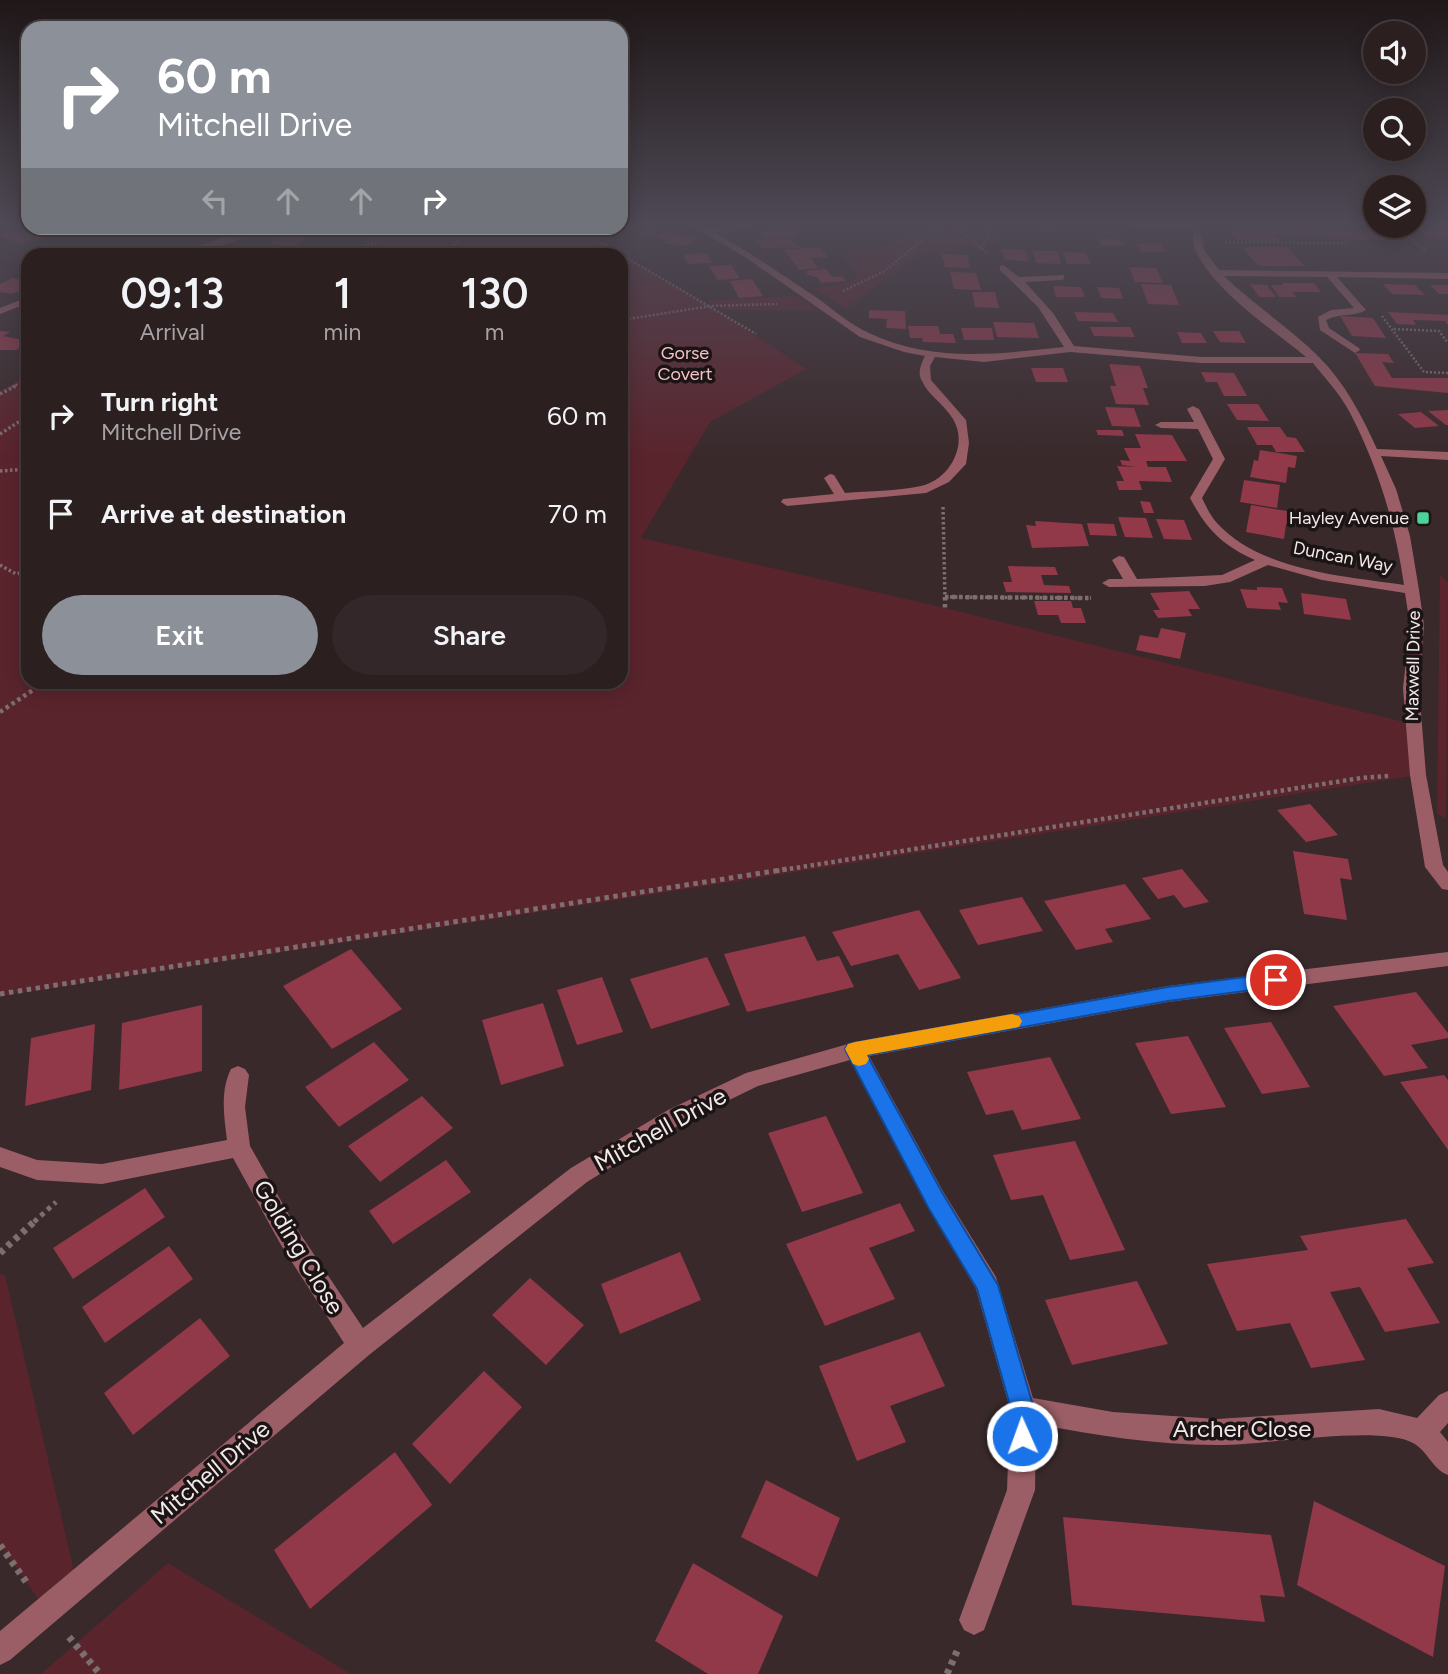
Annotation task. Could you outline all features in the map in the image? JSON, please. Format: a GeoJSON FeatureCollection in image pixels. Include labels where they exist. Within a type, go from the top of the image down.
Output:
{"type":"FeatureCollection","features":[{"type":"Feature","properties":{"kind":"street"},"geometry":{"type":"LineString","coordinates":[[813,301],[864,335],[890,346],[931,354],[995,358],[1070,349],[1201,360],[1316,360]]}},
{"type":"Feature","properties":{"kind":"street"},"geometry":{"type":"LineString","coordinates":[[1037,301],[1059,327],[1070,349]]}},
{"type":"Feature","properties":{"kind":"street","name":"Maxwell Drive"},"geometry":{"type":"LineString","coordinates":[[1244,301],[1316,360],[1353,408],[1390,489],[1403,536],[1417,625],[1411,688],[1418,775],[1434,867],[1448,884]]}},
{"type":"Feature","properties":{"kind":"street"},"geometry":{"type":"LineString","coordinates":[[1353,301],[1361,310],[1334,312],[1321,319],[1325,330],[1355,350]]}},
{"type":"Feature","properties":{"kind":"street"},"geometry":{"type":"LineString","coordinates":[[0,312],[21,303]]}},
{"type":"Feature","properties":{"kind":"street"},"geometry":{"type":"LineString","coordinates":[[786,502],[926,489],[945,479],[960,464],[963,443],[960,420],[926,380],[925,366],[931,354]]}},
{"type":"Feature","properties":{"kind":"street","name":"Duncan Way"},"geometry":{"type":"LineString","coordinates":[[1193,409],[1219,459],[1216,470],[1196,498],[1200,510],[1223,535],[1267,560],[1324,575],[1412,590]]}},
{"type":"Feature","properties":{"kind":"street"},"geometry":{"type":"LineString","coordinates":[[1161,425],[1203,426]]}},
{"type":"Feature","properties":{"kind":"street"},"geometry":{"type":"LineString","coordinates":[[1374,452],[1448,456]]}},
{"type":"Feature","properties":{"kind":"street"},"geometry":{"type":"LineString","coordinates":[[831,478],[841,496]]}},
{"type":"Feature","properties":{"kind":"street"},"geometry":{"type":"LineString","coordinates":[[1119,560],[1132,582]]}},
{"type":"Feature","properties":{"kind":"street","name":"Duncan Way"},"geometry":{"type":"LineString","coordinates":[[1109,583],[1205,582],[1225,579],[1267,560]]}},
{"type":"Feature","properties":{"kind":"street","name":"Mitchell Drive"},"geometry":{"type":"LineString","coordinates":[[0,1650],[360,1346],[579,1175],[665,1123],[752,1079],[855,1049],[1168,994],[1448,959]]}},
{"type":"Feature","properties":{"kind":"street"},"geometry":{"type":"LineString","coordinates":[[855,1049],[936,1200],[987,1285],[1023,1409],[1021,1490],[974,1620]]}},
{"type":"Feature","properties":{"kind":"street","name":"Golding Close"},"geometry":{"type":"LineString","coordinates":[[238,1075],[234,1107],[239,1147],[289,1237],[360,1346]]}},
{"type":"Feature","properties":{"kind":"street"},"geometry":{"type":"LineString","coordinates":[[0,1157],[37,1170],[102,1174],[239,1147]]}},
{"type":"Feature","properties":{"kind":"street"},"geometry":{"type":"LineString","coordinates":[[1448,1404],[1422,1432],[1448,1462]]}},
{"type":"Feature","properties":{"kind":"street","name":"Archer Close"},"geometry":{"type":"LineString","coordinates":[[1023,1409],[1113,1425],[1217,1432],[1379,1422],[1422,1432]]}},
{"type":"Feature","properties":{"kind":"path"},"geometry":{"type":"LineString","coordinates":[[703,301],[756,334]]}},
{"type":"Feature","properties":{"kind":"path"},"geometry":{"type":"LineString","coordinates":[[628,319],[711,306],[766,306],[803,301]]}},
{"type":"Feature","properties":{"kind":"path"},"geometry":{"type":"LineString","coordinates":[[1448,343],[1439,331],[1393,329],[1424,372],[1448,373]]}},
{"type":"Feature","properties":{"kind":"path"},"geometry":{"type":"LineString","coordinates":[[0,394],[21,383]]}},
{"type":"Feature","properties":{"kind":"path"},"geometry":{"type":"LineString","coordinates":[[0,434],[21,420]]}},
{"type":"Feature","properties":{"kind":"path"},"geometry":{"type":"LineString","coordinates":[[0,471],[21,469]]}},
{"type":"Feature","properties":{"kind":"path"},"geometry":{"type":"LineString","coordinates":[[926,489],[943,504],[945,608]]}},
{"type":"Feature","properties":{"kind":"path"},"geometry":{"type":"LineString","coordinates":[[0,565],[16,574],[21,573]]}},
{"type":"Feature","properties":{"kind":"path"},"geometry":{"type":"LineString","coordinates":[[945,597],[1107,598],[1109,583]]}},
{"type":"Feature","properties":{"kind":"path"},"geometry":{"type":"LineString","coordinates":[[0,712],[34,689]]}},
{"type":"Feature","properties":{"kind":"path"},"geometry":{"type":"LineString","coordinates":[[0,994],[1347,780],[1418,775]]}},
{"type":"Feature","properties":{"kind":"path"},"geometry":{"type":"LineString","coordinates":[[0,1253],[60,1198],[102,1174]]}},
{"type":"Feature","properties":{"kind":"path"},"geometry":{"type":"LineString","coordinates":[[0,1545],[46,1610],[100,1674]]}},
{"type":"Feature","properties":{"kind":"green space","name":"Gorse Covert"},"geometry":{"type":"Polygon","coordinates":[[[628,301],[703,301],[806,369],[710,422],[641,538],[945,608],[1412,724],[1418,775],[0,996],[0,391],[21,379],[21,689],[628,689],[628,301]]]}},
{"type":"Feature","properties":{"kind":"green space"},"geometry":{"type":"Polygon","coordinates":[[[706,301],[804,301],[817,310],[724,310],[706,301]]]}},
{"type":"Feature","properties":{"kind":"green space"},"geometry":{"type":"Polygon","coordinates":[[[834,301],[856,301],[846,309],[834,301]]]}},
{"type":"Feature","properties":{"kind":"green space"},"geometry":{"type":"Polygon","coordinates":[[[1440,575],[1448,582],[1446,818],[1437,814],[1440,575]]]}},
{"type":"Feature","properties":{"kind":"green space"},"geometry":{"type":"Polygon","coordinates":[[[0,1274],[5,1275],[77,1584],[46,1610],[0,1545],[0,1274]]]}},
{"type":"Feature","properties":{"kind":"green space"},"geometry":{"type":"Polygon","coordinates":[[[168,1563],[351,1674],[41,1674],[168,1563]]]}},
{"type":"Feature","properties":{"kind":"building"},"geometry":{"type":"Polygon","coordinates":[[[974,301],[997,301],[999,308],[975,307],[974,301]]]}},
{"type":"Feature","properties":{"kind":"building"},"geometry":{"type":"Polygon","coordinates":[[[1147,301],[1177,301],[1179,305],[1148,304],[1147,301]]]}},
{"type":"Feature","properties":{"kind":"building"},"geometry":{"type":"Polygon","coordinates":[[[869,310],[905,311],[906,329],[886,328],[887,319],[869,318],[869,310]]]}},
{"type":"Feature","properties":{"kind":"building"},"geometry":{"type":"Polygon","coordinates":[[[1074,312],[1113,313],[1118,322],[1078,321],[1074,312]]]}},
{"type":"Feature","properties":{"kind":"building"},"geometry":{"type":"Polygon","coordinates":[[[1388,312],[1448,315],[1448,325],[1445,321],[1413,320],[1416,325],[1397,324],[1388,312]]]}},
{"type":"Feature","properties":{"kind":"building"},"geometry":{"type":"Polygon","coordinates":[[[1340,316],[1373,318],[1386,338],[1352,336],[1340,316]]]}},
{"type":"Feature","properties":{"kind":"building"},"geometry":{"type":"Polygon","coordinates":[[[993,322],[1034,323],[1039,338],[997,337],[993,322]]]}},
{"type":"Feature","properties":{"kind":"building"},"geometry":{"type":"Polygon","coordinates":[[[908,326],[938,326],[940,334],[953,334],[956,343],[923,342],[922,338],[910,338],[908,326]]]}},
{"type":"Feature","properties":{"kind":"building"},"geometry":{"type":"Polygon","coordinates":[[[1090,327],[1130,327],[1135,337],[1094,336],[1090,327]]]}},
{"type":"Feature","properties":{"kind":"building"},"geometry":{"type":"Polygon","coordinates":[[[961,328],[992,328],[994,340],[964,340],[961,328]]]}},
{"type":"Feature","properties":{"kind":"building"},"geometry":{"type":"Polygon","coordinates":[[[0,331],[10,332],[3,336],[21,340],[21,348],[16,350],[0,350],[0,331]]]}},
{"type":"Feature","properties":{"kind":"building"},"geometry":{"type":"Polygon","coordinates":[[[1213,331],[1239,331],[1246,343],[1220,342],[1213,331]]]}},
{"type":"Feature","properties":{"kind":"building"},"geometry":{"type":"Polygon","coordinates":[[[1177,332],[1201,333],[1207,343],[1182,343],[1177,332]]]}},
{"type":"Feature","properties":{"kind":"building"},"geometry":{"type":"Polygon","coordinates":[[[1355,353],[1388,354],[1394,363],[1382,362],[1392,378],[1448,378],[1448,393],[1375,386],[1355,353]]]}},
{"type":"Feature","properties":{"kind":"building"},"geometry":{"type":"Polygon","coordinates":[[[1109,364],[1140,366],[1148,388],[1143,388],[1149,405],[1116,404],[1110,386],[1116,386],[1109,364]]]}},
{"type":"Feature","properties":{"kind":"building"},"geometry":{"type":"Polygon","coordinates":[[[1031,368],[1063,368],[1068,382],[1036,382],[1031,368]]]}},
{"type":"Feature","properties":{"kind":"building"},"geometry":{"type":"Polygon","coordinates":[[[1201,372],[1234,373],[1247,396],[1224,396],[1217,382],[1206,382],[1201,372]]]}},
{"type":"Feature","properties":{"kind":"building"},"geometry":{"type":"Polygon","coordinates":[[[1227,404],[1258,404],[1269,421],[1237,420],[1227,404]]]}},
{"type":"Feature","properties":{"kind":"building"},"geometry":{"type":"Polygon","coordinates":[[[1105,407],[1134,408],[1141,427],[1112,426],[1105,407]]]}},
{"type":"Feature","properties":{"kind":"building"},"geometry":{"type":"Polygon","coordinates":[[[1448,410],[1448,425],[1428,411],[1448,410]]]}},
{"type":"Feature","properties":{"kind":"building"},"geometry":{"type":"Polygon","coordinates":[[[1421,412],[1439,426],[1415,428],[1398,414],[1421,412]]]}},
{"type":"Feature","properties":{"kind":"building"},"geometry":{"type":"Polygon","coordinates":[[[1247,427],[1280,427],[1287,437],[1296,438],[1305,452],[1276,452],[1272,445],[1257,445],[1247,427]]]}},
{"type":"Feature","properties":{"kind":"building"},"geometry":{"type":"Polygon","coordinates":[[[1096,430],[1122,430],[1124,436],[1098,435],[1096,430]]]}},
{"type":"Feature","properties":{"kind":"building"},"geometry":{"type":"Polygon","coordinates":[[[1135,434],[1172,435],[1187,461],[1146,461],[1148,467],[1166,467],[1172,482],[1139,481],[1142,490],[1119,490],[1116,481],[1124,481],[1117,466],[1136,467],[1122,465],[1120,460],[1130,461],[1124,448],[1141,448],[1135,434]]]}},
{"type":"Feature","properties":{"kind":"building"},"geometry":{"type":"Polygon","coordinates":[[[1260,450],[1297,456],[1295,468],[1288,467],[1286,483],[1250,477],[1254,460],[1258,461],[1260,450]]]}},
{"type":"Feature","properties":{"kind":"building"},"geometry":{"type":"Polygon","coordinates":[[[1244,480],[1280,485],[1277,508],[1240,502],[1244,480]]]}},
{"type":"Feature","properties":{"kind":"building"},"geometry":{"type":"Polygon","coordinates":[[[1140,501],[1150,502],[1154,513],[1144,513],[1140,501]]]}},
{"type":"Feature","properties":{"kind":"building"},"geometry":{"type":"Polygon","coordinates":[[[1251,505],[1299,513],[1298,526],[1286,524],[1284,539],[1246,532],[1251,505]]]}},
{"type":"Feature","properties":{"kind":"building"},"geometry":{"type":"Polygon","coordinates":[[[1118,517],[1146,518],[1153,538],[1125,537],[1118,517]]]}},
{"type":"Feature","properties":{"kind":"building"},"geometry":{"type":"Polygon","coordinates":[[[1156,519],[1184,520],[1192,540],[1164,539],[1156,519]]]}},
{"type":"Feature","properties":{"kind":"building"},"geometry":{"type":"Polygon","coordinates":[[[1035,521],[1082,524],[1089,546],[1032,548],[1026,525],[1036,526],[1035,521]]]}},
{"type":"Feature","properties":{"kind":"building"},"geometry":{"type":"Polygon","coordinates":[[[1087,523],[1114,524],[1117,536],[1090,535],[1087,523]]]}},
{"type":"Feature","properties":{"kind":"building"},"geometry":{"type":"Polygon","coordinates":[[[1008,566],[1055,567],[1058,575],[1041,575],[1044,585],[1069,586],[1071,593],[1006,592],[1003,582],[1012,582],[1008,566]]]}},
{"type":"Feature","properties":{"kind":"building"},"geometry":{"type":"Polygon","coordinates":[[[1257,587],[1282,588],[1288,603],[1278,602],[1281,610],[1247,608],[1240,589],[1257,590],[1257,587]]]}},
{"type":"Feature","properties":{"kind":"building"},"geometry":{"type":"Polygon","coordinates":[[[1189,591],[1200,609],[1188,609],[1192,616],[1158,618],[1153,610],[1160,610],[1150,593],[1189,591]]]}},
{"type":"Feature","properties":{"kind":"building"},"geometry":{"type":"Polygon","coordinates":[[[1301,593],[1346,599],[1351,620],[1304,614],[1301,593]]]}},
{"type":"Feature","properties":{"kind":"building"},"geometry":{"type":"Polygon","coordinates":[[[1034,601],[1071,601],[1073,608],[1081,608],[1086,623],[1061,623],[1058,615],[1038,615],[1034,601]]]}},
{"type":"Feature","properties":{"kind":"building"},"geometry":{"type":"Polygon","coordinates":[[[1161,628],[1186,633],[1180,659],[1136,650],[1140,635],[1158,638],[1161,628]]]}},
{"type":"Feature","properties":{"kind":"building"},"geometry":{"type":"Polygon","coordinates":[[[1310,804],[1338,835],[1306,842],[1277,810],[1310,804]]]}},
{"type":"Feature","properties":{"kind":"building"},"geometry":{"type":"Polygon","coordinates":[[[1293,851],[1348,859],[1352,880],[1340,878],[1347,920],[1304,914],[1293,851]]]}},
{"type":"Feature","properties":{"kind":"building"},"geometry":{"type":"Polygon","coordinates":[[[1182,869],[1209,902],[1184,908],[1174,895],[1158,899],[1142,878],[1182,869]]]}},
{"type":"Feature","properties":{"kind":"building"},"geometry":{"type":"Polygon","coordinates":[[[1125,884],[1151,919],[1105,929],[1113,942],[1076,950],[1044,901],[1125,884]]]}},
{"type":"Feature","properties":{"kind":"building"},"geometry":{"type":"Polygon","coordinates":[[[1022,897],[1043,931],[978,945],[959,910],[1022,897]]]}},
{"type":"Feature","properties":{"kind":"building"},"geometry":{"type":"Polygon","coordinates":[[[919,910],[961,978],[919,990],[898,954],[851,966],[832,932],[919,910]]]}},
{"type":"Feature","properties":{"kind":"building"},"geometry":{"type":"Polygon","coordinates":[[[805,936],[817,961],[839,956],[854,987],[747,1012],[724,954],[805,936]]]}},
{"type":"Feature","properties":{"kind":"building"},"geometry":{"type":"Polygon","coordinates":[[[351,949],[402,1009],[332,1049],[283,986],[351,949]]]}},
{"type":"Feature","properties":{"kind":"building"},"geometry":{"type":"Polygon","coordinates":[[[707,957],[730,1005],[651,1029],[630,979],[707,957]]]}},
{"type":"Feature","properties":{"kind":"building"},"geometry":{"type":"Polygon","coordinates":[[[602,977],[623,1032],[577,1045],[557,990],[602,977]]]}},
{"type":"Feature","properties":{"kind":"building"},"geometry":{"type":"Polygon","coordinates":[[[1416,992],[1448,1033],[1448,1038],[1411,1045],[1428,1068],[1384,1076],[1333,1006],[1416,992]]]}},
{"type":"Feature","properties":{"kind":"building"},"geometry":{"type":"Polygon","coordinates":[[[543,1003],[564,1066],[501,1085],[482,1020],[543,1003]]]}},
{"type":"Feature","properties":{"kind":"building"},"geometry":{"type":"Polygon","coordinates":[[[202,1005],[202,1071],[119,1090],[122,1023],[202,1005]]]}},
{"type":"Feature","properties":{"kind":"building"},"geometry":{"type":"Polygon","coordinates":[[[1271,1022],[1310,1087],[1262,1094],[1224,1028],[1271,1022]]]}},
{"type":"Feature","properties":{"kind":"building"},"geometry":{"type":"Polygon","coordinates":[[[95,1024],[91,1090],[25,1106],[31,1038],[95,1024]]]}},
{"type":"Feature","properties":{"kind":"building"},"geometry":{"type":"Polygon","coordinates":[[[1188,1036],[1226,1107],[1171,1114],[1135,1043],[1188,1036]]]}},
{"type":"Feature","properties":{"kind":"building"},"geometry":{"type":"Polygon","coordinates":[[[374,1042],[409,1080],[339,1127],[305,1087],[374,1042]]]}},
{"type":"Feature","properties":{"kind":"building"},"geometry":{"type":"Polygon","coordinates":[[[1050,1057],[1081,1119],[1022,1130],[1013,1110],[986,1115],[967,1072],[1050,1057]]]}},
{"type":"Feature","properties":{"kind":"building"},"geometry":{"type":"Polygon","coordinates":[[[1444,1075],[1448,1080],[1448,1150],[1400,1082],[1444,1075]]]}},
{"type":"Feature","properties":{"kind":"building"},"geometry":{"type":"Polygon","coordinates":[[[422,1096],[453,1128],[380,1182],[348,1146],[422,1096]]]}},
{"type":"Feature","properties":{"kind":"building"},"geometry":{"type":"Polygon","coordinates":[[[826,1116],[863,1193],[802,1212],[768,1133],[826,1116]]]}},
{"type":"Feature","properties":{"kind":"building"},"geometry":{"type":"Polygon","coordinates":[[[1075,1141],[1125,1250],[1070,1260],[1043,1195],[1011,1200],[993,1155],[1075,1141]]]}},
{"type":"Feature","properties":{"kind":"building"},"geometry":{"type":"Polygon","coordinates":[[[446,1160],[471,1192],[393,1244],[369,1211],[446,1160]]]}},
{"type":"Feature","properties":{"kind":"building"},"geometry":{"type":"Polygon","coordinates":[[[145,1188],[165,1217],[73,1279],[53,1248],[145,1188]]]}},
{"type":"Feature","properties":{"kind":"building"},"geometry":{"type":"Polygon","coordinates":[[[900,1203],[915,1231],[869,1248],[895,1299],[825,1326],[786,1244],[900,1203]]]}},
{"type":"Feature","properties":{"kind":"building"},"geometry":{"type":"Polygon","coordinates":[[[1406,1219],[1434,1263],[1407,1268],[1440,1323],[1385,1332],[1360,1287],[1330,1292],[1365,1360],[1311,1368],[1290,1323],[1237,1331],[1207,1264],[1308,1250],[1300,1236],[1406,1219]]]}},
{"type":"Feature","properties":{"kind":"building"},"geometry":{"type":"Polygon","coordinates":[[[169,1246],[193,1279],[105,1343],[82,1307],[169,1246]]]}},
{"type":"Feature","properties":{"kind":"building"},"geometry":{"type":"Polygon","coordinates":[[[680,1252],[701,1300],[620,1334],[601,1284],[680,1252]]]}},
{"type":"Feature","properties":{"kind":"building"},"geometry":{"type":"Polygon","coordinates":[[[530,1278],[584,1325],[546,1365],[492,1315],[530,1278]]]}},
{"type":"Feature","properties":{"kind":"building"},"geometry":{"type":"Polygon","coordinates":[[[1137,1281],[1168,1344],[1072,1365],[1045,1300],[1137,1281]]]}},
{"type":"Feature","properties":{"kind":"building"},"geometry":{"type":"Polygon","coordinates":[[[200,1318],[230,1356],[133,1435],[104,1393],[200,1318]]]}},
{"type":"Feature","properties":{"kind":"building"},"geometry":{"type":"Polygon","coordinates":[[[920,1332],[945,1386],[890,1406],[906,1442],[857,1461],[819,1366],[920,1332]]]}},
{"type":"Feature","properties":{"kind":"building"},"geometry":{"type":"Polygon","coordinates":[[[484,1371],[522,1407],[450,1484],[412,1444],[484,1371]]]}},
{"type":"Feature","properties":{"kind":"building"},"geometry":{"type":"Polygon","coordinates":[[[395,1452],[432,1505],[310,1609],[274,1550],[395,1452]]]}},
{"type":"Feature","properties":{"kind":"building"},"geometry":{"type":"Polygon","coordinates":[[[766,1480],[840,1518],[817,1577],[741,1537],[766,1480]]]}},
{"type":"Feature","properties":{"kind":"building"},"geometry":{"type":"Polygon","coordinates":[[[1314,1501],[1445,1566],[1433,1657],[1297,1585],[1314,1501]]]}},
{"type":"Feature","properties":{"kind":"building"},"geometry":{"type":"Polygon","coordinates":[[[1063,1517],[1271,1535],[1285,1597],[1260,1595],[1265,1622],[1072,1605],[1063,1517]]]}},
{"type":"Feature","properties":{"kind":"building"},"geometry":{"type":"Polygon","coordinates":[[[693,1563],[783,1616],[758,1674],[708,1674],[655,1641],[693,1563]]]}},
{"type":"Feature","properties":{"kind":"slow traffic"},"geometry":{"type":"LineString","coordinates":[[859,1059],[855,1049],[1012,1021]]}},
{"type":"Feature","properties":{"kind":"place","name":"Hayley Avenue"},"geometry":{"type":"Point","coordinates":[1423,518]}},
{"type":"Feature","properties":{"kind":"route"},"geometry":{"type":"LineString","coordinates":[[1022,1436],[1023,1409],[987,1285],[936,1200],[855,1049],[1168,994],[1276,980]]}}]}
